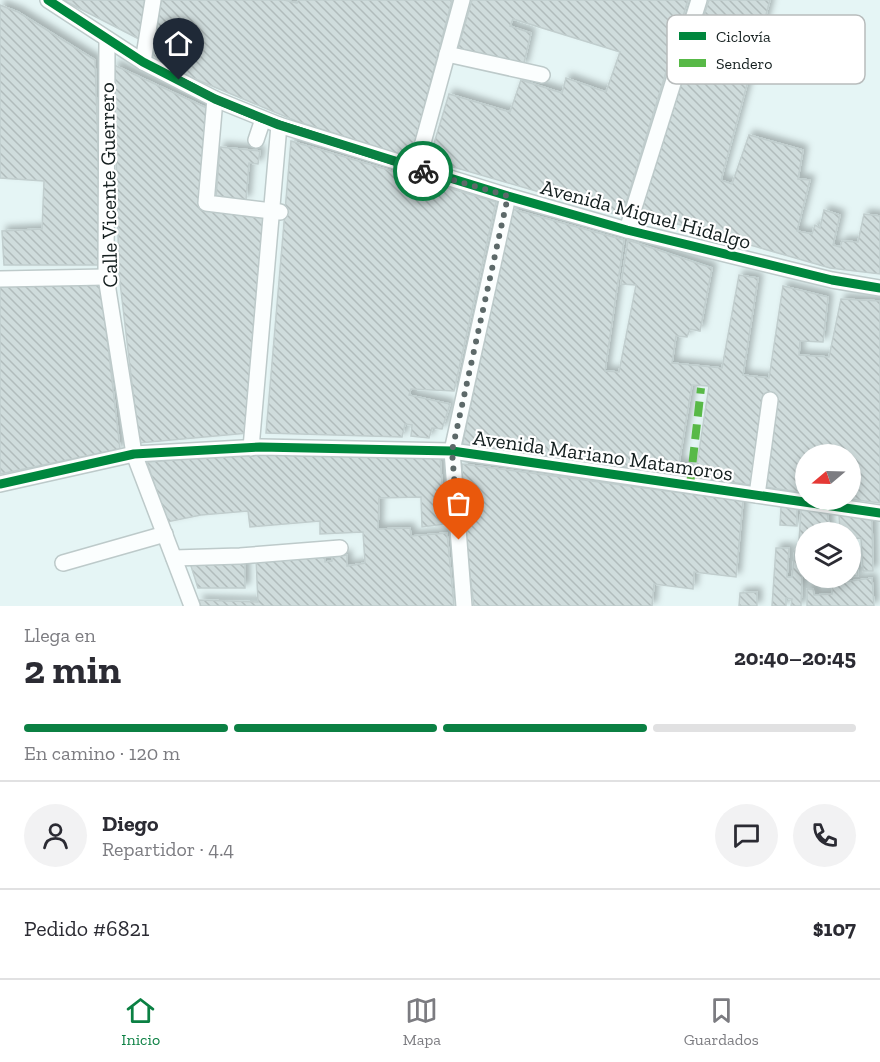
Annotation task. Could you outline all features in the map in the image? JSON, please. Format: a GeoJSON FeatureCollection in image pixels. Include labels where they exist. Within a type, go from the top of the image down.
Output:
{"type":"FeatureCollection","features":[{"type":"Feature","properties":{"kind":"street","name":"Avenida Miguel Hidalgo"},"geometry":{"type":"LineString","coordinates":[[48,0],[143,62],[217,99],[283,126],[627,231],[832,280],[880,288]]}},
{"type":"Feature","properties":{"kind":"street"},"geometry":{"type":"LineString","coordinates":[[143,62],[153,0]]}},
{"type":"Feature","properties":{"kind":"street"},"geometry":{"type":"LineString","coordinates":[[416,168],[462,0]]}},
{"type":"Feature","properties":{"kind":"street"},"geometry":{"type":"LineString","coordinates":[[694,15],[699,0]]}},
{"type":"Feature","properties":{"kind":"street","name":"Calle Vicente Guerrero"},"geometry":{"type":"LineString","coordinates":[[107,40],[106,277],[134,454],[192,606]]}},
{"type":"Feature","properties":{"kind":"street"},"geometry":{"type":"LineString","coordinates":[[447,54],[542,75]]}},
{"type":"Feature","properties":{"kind":"street"},"geometry":{"type":"LineString","coordinates":[[627,231],[673,84]]}},
{"type":"Feature","properties":{"kind":"street"},"geometry":{"type":"LineString","coordinates":[[217,99],[208,201],[276,208]]}},
{"type":"Feature","properties":{"kind":"street"},"geometry":{"type":"LineString","coordinates":[[256,140],[263,119]]}},
{"type":"Feature","properties":{"kind":"street"},"geometry":{"type":"LineString","coordinates":[[256,447],[283,126]]}},
{"type":"Feature","properties":{"kind":"street"},"geometry":{"type":"LineString","coordinates":[[464,606],[452,451],[508,196]]}},
{"type":"Feature","properties":{"kind":"street"},"geometry":{"type":"LineString","coordinates":[[0,279],[106,277]]}},
{"type":"Feature","properties":{"kind":"street"},"geometry":{"type":"LineString","coordinates":[[756,495],[770,400]]}},
{"type":"Feature","properties":{"kind":"street","name":"Avenida Mariano Matamoros"},"geometry":{"type":"LineString","coordinates":[[0,484],[134,454],[256,447],[452,451],[880,513]]}},
{"type":"Feature","properties":{"kind":"street"},"geometry":{"type":"LineString","coordinates":[[63,563],[165,534]]}},
{"type":"Feature","properties":{"kind":"street"},"geometry":{"type":"LineString","coordinates":[[174,558],[240,556],[340,548]]}},
{"type":"Feature","properties":{"kind":"building"},"geometry":{"type":"Polygon","coordinates":[[[63,0],[147,0],[141,40],[63,0]]]}},
{"type":"Feature","properties":{"kind":"building"},"geometry":{"type":"Polygon","coordinates":[[[161,0],[284,0],[297,3],[298,0],[452,0],[411,158],[296,121],[152,61],[161,0]]]}},
{"type":"Feature","properties":{"kind":"building"},"geometry":{"type":"Polygon","coordinates":[[[472,0],[688,0],[683,15],[667,15],[667,69],[622,216],[429,160],[449,94],[510,112],[521,80],[562,93],[566,78],[606,92],[620,52],[513,19],[510,26],[531,33],[523,67],[456,55],[472,0]]]}},
{"type":"Feature","properties":{"kind":"building"},"geometry":{"type":"Polygon","coordinates":[[[709,0],[770,0],[766,15],[704,15],[709,0]]]}},
{"type":"Feature","properties":{"kind":"building"},"geometry":{"type":"Polygon","coordinates":[[[0,5],[18,12],[95,60],[102,265],[4,265],[2,231],[42,229],[44,181],[0,178],[0,5]]]}},
{"type":"Feature","properties":{"kind":"building"},"geometry":{"type":"Polygon","coordinates":[[[114,65],[209,109],[204,209],[267,217],[248,433],[139,443],[119,274],[114,65]]]}},
{"type":"Feature","properties":{"kind":"building"},"geometry":{"type":"Polygon","coordinates":[[[681,84],[747,84],[721,180],[732,184],[749,135],[803,150],[798,179],[810,180],[797,231],[812,234],[815,225],[820,228],[824,210],[840,215],[833,245],[840,247],[842,241],[858,242],[864,214],[880,216],[880,274],[830,268],[639,213],[681,84]]]}},
{"type":"Feature","properties":{"kind":"building"},"geometry":{"type":"Polygon","coordinates":[[[291,141],[496,202],[454,391],[411,389],[409,395],[450,404],[442,429],[432,428],[429,438],[411,436],[412,425],[405,424],[402,437],[266,433],[291,141]]]}},
{"type":"Feature","properties":{"kind":"building"},"geometry":{"type":"Polygon","coordinates":[[[220,147],[260,151],[258,164],[249,163],[246,200],[216,197],[220,147]]]}},
{"type":"Feature","properties":{"kind":"building"},"geometry":{"type":"Polygon","coordinates":[[[512,209],[624,240],[605,371],[619,372],[636,285],[621,284],[628,240],[712,268],[700,331],[690,329],[687,337],[676,336],[672,363],[722,368],[739,275],[758,278],[743,375],[769,378],[783,286],[828,297],[823,342],[800,341],[799,355],[829,357],[841,299],[880,301],[880,503],[861,500],[861,444],[795,444],[795,491],[695,477],[709,386],[692,385],[679,463],[690,465],[688,475],[462,446],[512,209]]]}},
{"type":"Feature","properties":{"kind":"building"},"geometry":{"type":"Polygon","coordinates":[[[101,285],[120,449],[0,474],[0,286],[101,285]]]}},
{"type":"Feature","properties":{"kind":"building"},"geometry":{"type":"Polygon","coordinates":[[[265,453],[440,457],[445,524],[422,527],[421,497],[379,498],[378,529],[410,528],[411,536],[447,533],[454,606],[201,606],[198,600],[258,602],[256,559],[325,553],[325,562],[332,561],[332,557],[347,555],[347,566],[365,563],[363,532],[320,534],[320,521],[250,527],[248,511],[201,515],[167,522],[147,462],[265,453]]]}},
{"type":"Feature","properties":{"kind":"building"},"geometry":{"type":"Polygon","coordinates":[[[462,464],[743,501],[736,577],[694,572],[693,589],[654,584],[652,606],[474,606],[464,530],[462,464]]]}},
{"type":"Feature","properties":{"kind":"building"},"geometry":{"type":"Polygon","coordinates":[[[781,507],[795,508],[797,522],[795,526],[780,525],[781,507]]]}},
{"type":"Feature","properties":{"kind":"building"},"geometry":{"type":"Polygon","coordinates":[[[801,510],[827,512],[828,522],[800,522],[801,510]]]}},
{"type":"Feature","properties":{"kind":"building"},"geometry":{"type":"Polygon","coordinates":[[[839,515],[872,520],[873,571],[863,571],[861,522],[839,522],[839,515]]]}},
{"type":"Feature","properties":{"kind":"building"},"geometry":{"type":"Polygon","coordinates":[[[776,548],[789,548],[787,577],[792,577],[795,550],[795,588],[802,588],[801,606],[791,606],[792,599],[786,598],[786,606],[772,606],[776,548]]]}},
{"type":"Feature","properties":{"kind":"building"},"geometry":{"type":"Polygon","coordinates":[[[245,560],[245,588],[198,588],[190,563],[245,560]]]}},
{"type":"Feature","properties":{"kind":"building"},"geometry":{"type":"Polygon","coordinates":[[[872,578],[874,606],[807,606],[807,589],[813,589],[814,595],[832,594],[832,588],[861,588],[861,580],[872,578]]]}},
{"type":"Feature","properties":{"kind":"building"},"geometry":{"type":"Polygon","coordinates":[[[757,592],[757,606],[739,606],[740,593],[757,592]]]}},
{"type":"Feature","properties":{"kind":"marked path"},"geometry":{"type":"LineString","coordinates":[[690,485],[701,388]]}},
{"type":"Feature","properties":{"kind":"cycle path"},"geometry":{"type":"LineString","coordinates":[[48,0],[143,62],[215,99],[279,125],[508,196],[627,230],[832,280],[880,288]]}},
{"type":"Feature","properties":{"kind":"cycle path"},"geometry":{"type":"LineString","coordinates":[[0,484],[134,454],[260,447],[452,451],[880,513]]}},
{"type":"Feature","properties":{"kind":"way so far"},"geometry":{"type":"LineString","coordinates":[[423,171],[508,196],[452,451],[459,540]]}},
{"type":"Feature","properties":{"kind":"route"},"geometry":{"type":"LineString","coordinates":[[179,80],[215,99],[279,125],[423,171]]}}]}
